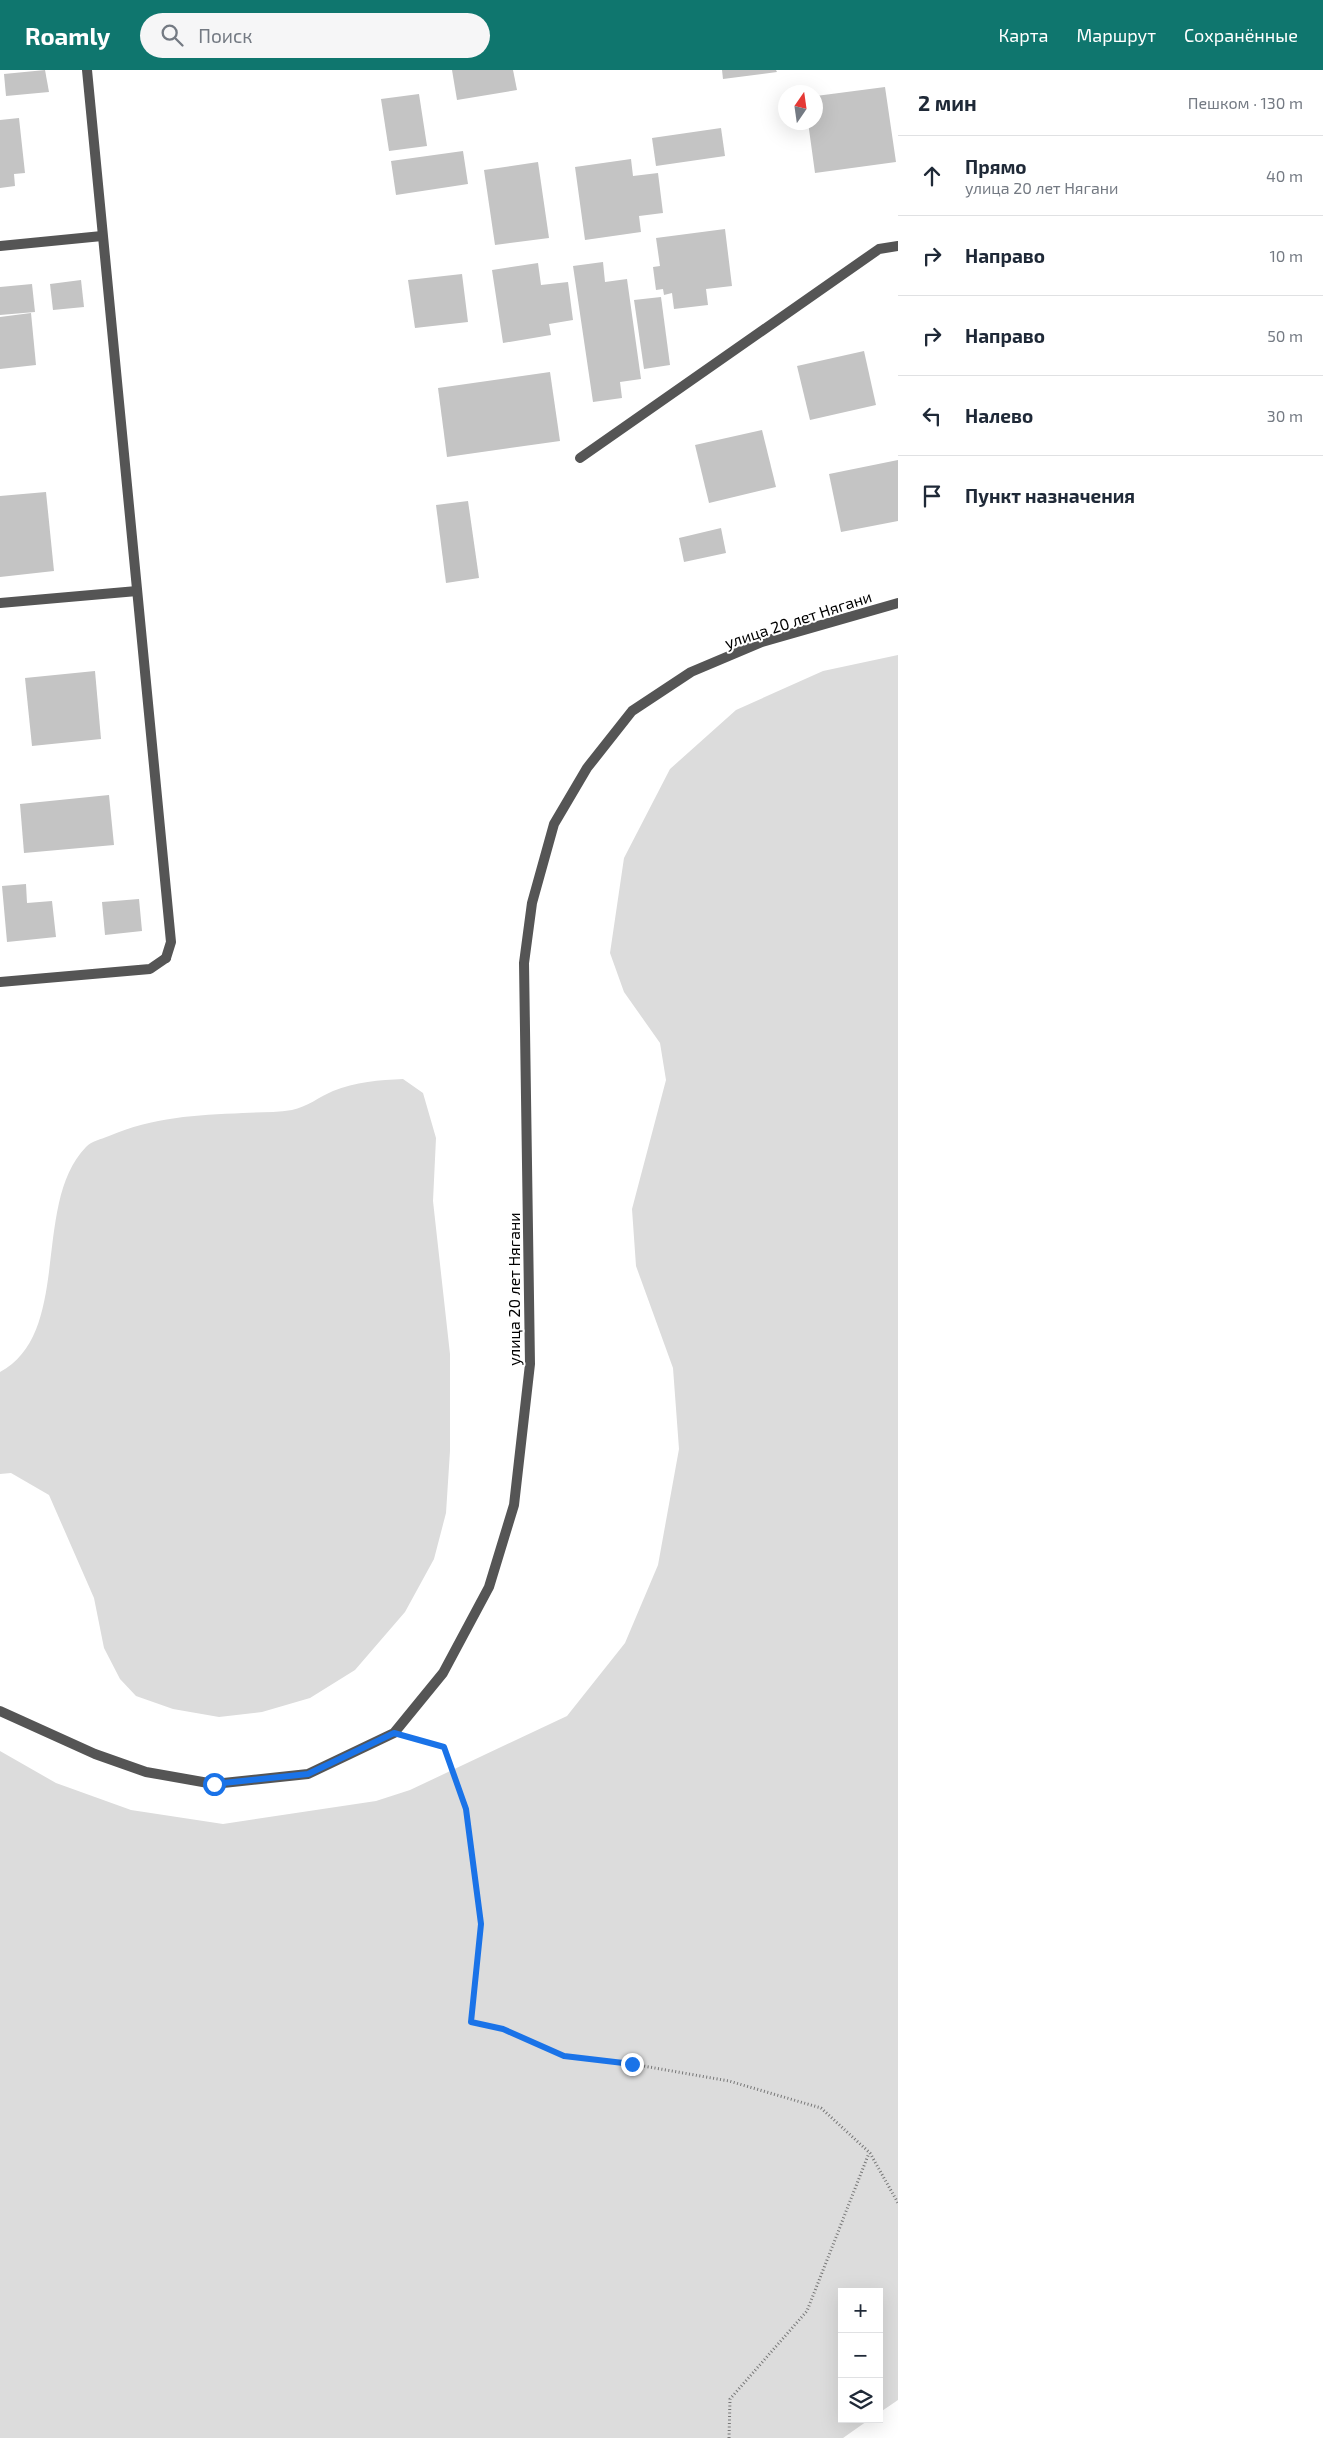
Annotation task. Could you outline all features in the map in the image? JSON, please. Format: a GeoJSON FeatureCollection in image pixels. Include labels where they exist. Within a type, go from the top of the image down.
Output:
{"type":"FeatureCollection","features":[{"type":"Feature","properties":{"kind":"street"},"geometry":{"type":"LineString","coordinates":[[0,982],[150,969],[166,958],[171,942],[87,70]]}},
{"type":"Feature","properties":{"kind":"street"},"geometry":{"type":"LineString","coordinates":[[0,246],[102,236]]}},
{"type":"Feature","properties":{"kind":"street"},"geometry":{"type":"LineString","coordinates":[[580,458],[879,249],[898,246]]}},
{"type":"Feature","properties":{"kind":"street"},"geometry":{"type":"LineString","coordinates":[[0,603],[137,591]]}},
{"type":"Feature","properties":{"kind":"street","name":"улица 20 лет Нягани"},"geometry":{"type":"LineString","coordinates":[[0,1711],[95,1754],[146,1772],[214,1784],[308,1774],[394,1733],[443,1672],[489,1587],[514,1505],[530,1364],[524,963],[532,903],[554,824],[587,768],[632,711],[691,672],[762,642],[898,602]]}},
{"type":"Feature","properties":{"kind":"path"},"geometry":{"type":"LineString","coordinates":[[394,1733],[444,1747],[466,1809],[481,1924],[471,2022],[503,2029],[564,2056],[632,2064],[728,2081],[821,2108],[870,2153],[898,2203]]}},
{"type":"Feature","properties":{"kind":"path"},"geometry":{"type":"LineString","coordinates":[[729,2438],[730,2399],[808,2311],[870,2153]]}},
{"type":"Feature","properties":{"kind":"shaded area"},"geometry":{"type":"Polygon","coordinates":[[[898,655],[898,2400],[883,2410],[883,2288],[838,2288],[838,2423],[864,2423],[843,2438],[0,2438],[0,1751],[56,1783],[131,1810],[223,1824],[376,1801],[410,1790],[567,1716],[625,1643],[658,1565],[679,1449],[673,1368],[636,1266],[632,1209],[666,1080],[660,1043],[624,992],[610,953],[624,858],[670,769],[736,710],[823,671],[898,655]]]}},
{"type":"Feature","properties":{"kind":"shaded area"},"geometry":{"type":"Polygon","coordinates":[[[403,1079],[423,1093],[436,1138],[433,1201],[450,1354],[450,1451],[446,1513],[434,1559],[405,1612],[355,1670],[310,1698],[262,1712],[219,1717],[173,1709],[136,1696],[120,1679],[104,1648],[94,1598],[49,1495],[11,1473],[0,1474],[0,1372],[22,1353],[36,1328],[45,1298],[60,1200],[70,1171],[86,1147],[91,1143],[142,1125],[192,1116],[292,1110],[350,1085],[403,1079]]]}},
{"type":"Feature","properties":{"kind":"building"},"geometry":{"type":"Polygon","coordinates":[[[45,70],[49,92],[6,96],[4,74],[45,70]]]}},
{"type":"Feature","properties":{"kind":"building"},"geometry":{"type":"Polygon","coordinates":[[[452,70],[513,70],[517,90],[457,100],[452,70]]]}},
{"type":"Feature","properties":{"kind":"building"},"geometry":{"type":"Polygon","coordinates":[[[722,70],[776,70],[777,72],[723,79],[722,70]]]}},
{"type":"Feature","properties":{"kind":"building"},"geometry":{"type":"Polygon","coordinates":[[[885,87],[896,162],[815,173],[809,130],[823,130],[823,95],[885,87]]]}},
{"type":"Feature","properties":{"kind":"building"},"geometry":{"type":"Polygon","coordinates":[[[419,94],[427,146],[389,151],[381,99],[419,94]]]}},
{"type":"Feature","properties":{"kind":"building"},"geometry":{"type":"Polygon","coordinates":[[[19,118],[25,173],[14,174],[15,186],[0,188],[0,120],[19,118]]]}},
{"type":"Feature","properties":{"kind":"building"},"geometry":{"type":"Polygon","coordinates":[[[721,128],[725,156],[656,166],[652,138],[721,128]]]}},
{"type":"Feature","properties":{"kind":"building"},"geometry":{"type":"Polygon","coordinates":[[[463,151],[468,184],[396,195],[391,161],[463,151]]]}},
{"type":"Feature","properties":{"kind":"building"},"geometry":{"type":"Polygon","coordinates":[[[631,159],[633,176],[658,173],[663,213],[639,216],[641,232],[585,240],[575,167],[631,159]]]}},
{"type":"Feature","properties":{"kind":"building"},"geometry":{"type":"Polygon","coordinates":[[[538,162],[549,238],[495,245],[484,170],[538,162]]]}},
{"type":"Feature","properties":{"kind":"building"},"geometry":{"type":"Polygon","coordinates":[[[725,229],[732,286],[706,289],[708,305],[674,309],[672,293],[664,295],[663,289],[656,290],[653,267],[660,266],[656,238],[725,229]]]}},
{"type":"Feature","properties":{"kind":"building"},"geometry":{"type":"Polygon","coordinates":[[[603,262],[605,282],[627,279],[641,379],[620,382],[622,398],[593,402],[573,266],[603,262]]]}},
{"type":"Feature","properties":{"kind":"building"},"geometry":{"type":"Polygon","coordinates":[[[538,263],[541,285],[568,282],[573,320],[549,324],[551,335],[503,343],[492,270],[538,263]]]}},
{"type":"Feature","properties":{"kind":"building"},"geometry":{"type":"Polygon","coordinates":[[[462,274],[468,322],[415,328],[408,280],[462,274]]]}},
{"type":"Feature","properties":{"kind":"building"},"geometry":{"type":"Polygon","coordinates":[[[81,280],[84,307],[53,310],[50,284],[81,280]]]}},
{"type":"Feature","properties":{"kind":"building"},"geometry":{"type":"Polygon","coordinates":[[[32,284],[35,312],[0,315],[0,287],[32,284]]]}},
{"type":"Feature","properties":{"kind":"building"},"geometry":{"type":"Polygon","coordinates":[[[661,297],[670,365],[644,369],[634,300],[661,297]]]}},
{"type":"Feature","properties":{"kind":"building"},"geometry":{"type":"Polygon","coordinates":[[[31,313],[36,365],[0,369],[0,317],[31,313]]]}},
{"type":"Feature","properties":{"kind":"building"},"geometry":{"type":"Polygon","coordinates":[[[864,351],[876,405],[810,420],[797,366],[864,351]]]}},
{"type":"Feature","properties":{"kind":"building"},"geometry":{"type":"Polygon","coordinates":[[[550,372],[560,441],[447,457],[438,388],[550,372]]]}},
{"type":"Feature","properties":{"kind":"building"},"geometry":{"type":"Polygon","coordinates":[[[762,430],[776,487],[709,503],[695,445],[762,430]]]}},
{"type":"Feature","properties":{"kind":"building"},"geometry":{"type":"Polygon","coordinates":[[[898,460],[898,521],[841,532],[829,474],[898,460]]]}},
{"type":"Feature","properties":{"kind":"building"},"geometry":{"type":"Polygon","coordinates":[[[46,492],[54,571],[0,577],[0,496],[46,492]]]}},
{"type":"Feature","properties":{"kind":"building"},"geometry":{"type":"Polygon","coordinates":[[[468,501],[479,578],[446,583],[436,505],[468,501]]]}},
{"type":"Feature","properties":{"kind":"building"},"geometry":{"type":"Polygon","coordinates":[[[721,528],[726,553],[684,562],[679,538],[721,528]]]}},
{"type":"Feature","properties":{"kind":"building"},"geometry":{"type":"Polygon","coordinates":[[[95,671],[101,739],[32,746],[25,678],[95,671]]]}},
{"type":"Feature","properties":{"kind":"building"},"geometry":{"type":"Polygon","coordinates":[[[109,795],[114,845],[24,853],[20,804],[109,795]]]}},
{"type":"Feature","properties":{"kind":"building"},"geometry":{"type":"Polygon","coordinates":[[[26,884],[27,903],[52,901],[56,937],[7,942],[2,886],[26,884]]]}},
{"type":"Feature","properties":{"kind":"building"},"geometry":{"type":"Polygon","coordinates":[[[139,899],[142,931],[105,935],[102,902],[139,899]]]}},
{"type":"Feature","properties":{"kind":"route"},"geometry":{"type":"LineString","coordinates":[[214,1784],[308,1774],[394,1733],[444,1747],[466,1809],[481,1924],[471,2022],[503,2029],[564,2056],[632,2064]]}}]}
